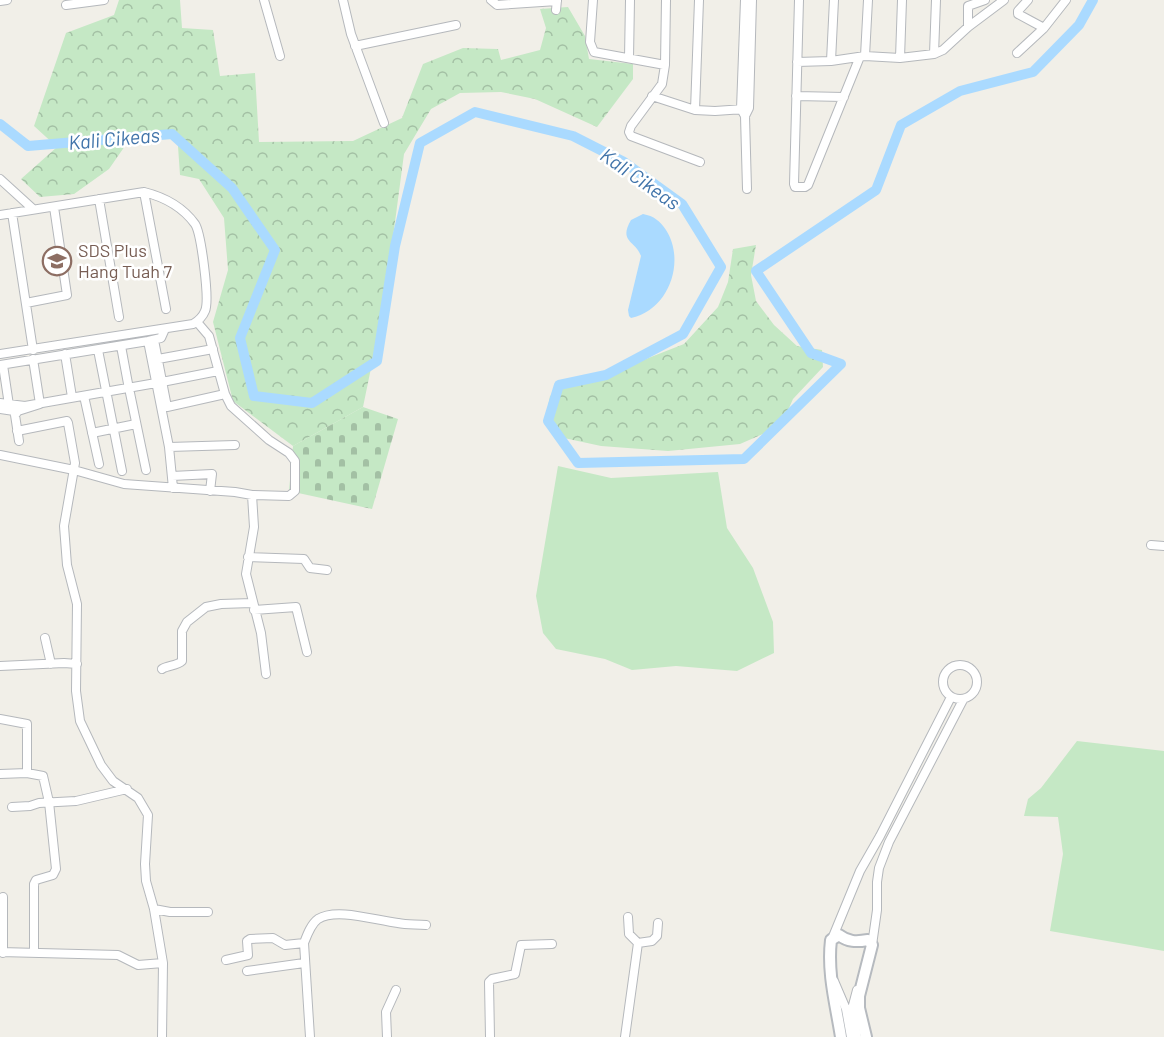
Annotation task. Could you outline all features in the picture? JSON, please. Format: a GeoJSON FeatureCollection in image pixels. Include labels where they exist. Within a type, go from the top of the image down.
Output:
{"type":"FeatureCollection","features":[{"type":"Feature","properties":{"kind":"street"},"geometry":{"type":"LineString","coordinates":[[0,1],[6,0]]}},
{"type":"Feature","properties":{"kind":"street"},"geometry":{"type":"LineString","coordinates":[[66,5],[104,0]]}},
{"type":"Feature","properties":{"kind":"street"},"geometry":{"type":"LineString","coordinates":[[264,0],[280,56]]}},
{"type":"Feature","properties":{"kind":"street"},"geometry":{"type":"LineString","coordinates":[[343,0],[355,46],[384,123]]}},
{"type":"Feature","properties":{"kind":"street"},"geometry":{"type":"LineString","coordinates":[[491,0],[497,5],[556,0],[556,10]]}},
{"type":"Feature","properties":{"kind":"street"},"geometry":{"type":"LineString","coordinates":[[593,0],[590,42],[594,52],[665,65]]}},
{"type":"Feature","properties":{"kind":"street"},"geometry":{"type":"LineString","coordinates":[[629,58],[630,0]]}},
{"type":"Feature","properties":{"kind":"street"},"geometry":{"type":"LineString","coordinates":[[666,0],[665,65],[662,84],[629,128],[629,133],[631,136],[700,162]]}},
{"type":"Feature","properties":{"kind":"street"},"geometry":{"type":"LineString","coordinates":[[695,110],[699,0]]}},
{"type":"Feature","properties":{"kind":"street"},"geometry":{"type":"LineString","coordinates":[[745,0],[748,30]]}},
{"type":"Feature","properties":{"kind":"street"},"geometry":{"type":"LineString","coordinates":[[747,189],[745,111],[748,30],[752,0]]}},
{"type":"Feature","properties":{"kind":"street"},"geometry":{"type":"LineString","coordinates":[[799,0],[795,187],[808,185],[862,58],[868,0]]}},
{"type":"Feature","properties":{"kind":"street"},"geometry":{"type":"LineString","coordinates":[[831,61],[834,0]]}},
{"type":"Feature","properties":{"kind":"street"},"geometry":{"type":"LineString","coordinates":[[900,58],[902,0]]}},
{"type":"Feature","properties":{"kind":"street"},"geometry":{"type":"LineString","coordinates":[[934,54],[936,0]]}},
{"type":"Feature","properties":{"kind":"street"},"geometry":{"type":"LineString","coordinates":[[968,27],[968,6],[985,0]]}},
{"type":"Feature","properties":{"kind":"street"},"geometry":{"type":"LineString","coordinates":[[797,62],[900,58],[934,54],[944,50],[968,27],[1004,0]]}},
{"type":"Feature","properties":{"kind":"street"},"geometry":{"type":"LineString","coordinates":[[1028,0],[1018,14],[1044,28]]}},
{"type":"Feature","properties":{"kind":"street"},"geometry":{"type":"LineString","coordinates":[[1017,54],[1044,28],[1066,0]]}},
{"type":"Feature","properties":{"kind":"street"},"geometry":{"type":"LineString","coordinates":[[355,46],[456,25]]}},
{"type":"Feature","properties":{"kind":"street"},"geometry":{"type":"LineString","coordinates":[[652,96],[695,110],[745,111]]}},
{"type":"Feature","properties":{"kind":"street"},"geometry":{"type":"LineString","coordinates":[[796,96],[844,97]]}},
{"type":"Feature","properties":{"kind":"street"},"geometry":{"type":"LineString","coordinates":[[0,179],[33,209]]}},
{"type":"Feature","properties":{"kind":"street"},"geometry":{"type":"LineString","coordinates":[[144,192],[166,309]]}},
{"type":"Feature","properties":{"kind":"street"},"geometry":{"type":"LineString","coordinates":[[0,215],[144,192],[162,196],[175,204],[197,226],[208,296],[206,311],[197,322],[0,354]]}},
{"type":"Feature","properties":{"kind":"street"},"geometry":{"type":"LineString","coordinates":[[99,199],[119,317]]}},
{"type":"Feature","properties":{"kind":"street"},"geometry":{"type":"LineString","coordinates":[[26,303],[67,295],[54,207]]}},
{"type":"Feature","properties":{"kind":"street"},"geometry":{"type":"LineString","coordinates":[[12,213],[33,350]]}},
{"type":"Feature","properties":{"kind":"street"},"geometry":{"type":"LineString","coordinates":[[0,455],[74,470],[124,484],[252,495],[286,497],[292,495],[295,491],[295,461],[289,453],[269,440],[231,406],[218,371],[210,336],[197,322]]}},
{"type":"Feature","properties":{"kind":"street"},"geometry":{"type":"LineString","coordinates":[[9,405],[2,365],[151,341],[161,338],[165,329]]}},
{"type":"Feature","properties":{"kind":"street"},"geometry":{"type":"LineString","coordinates":[[151,341],[158,359],[159,382],[167,407],[225,394]]}},
{"type":"Feature","properties":{"kind":"street"},"geometry":{"type":"LineString","coordinates":[[151,341],[169,447],[173,488]]}},
{"type":"Feature","properties":{"kind":"street"},"geometry":{"type":"LineString","coordinates":[[121,346],[146,470]]}},
{"type":"Feature","properties":{"kind":"street"},"geometry":{"type":"LineString","coordinates":[[158,359],[213,349]]}},
{"type":"Feature","properties":{"kind":"street"},"geometry":{"type":"LineString","coordinates":[[98,350],[122,471]]}},
{"type":"Feature","properties":{"kind":"street"},"geometry":{"type":"LineString","coordinates":[[64,354],[72,397]]}},
{"type":"Feature","properties":{"kind":"street"},"geometry":{"type":"LineString","coordinates":[[33,359],[40,404]]}},
{"type":"Feature","properties":{"kind":"street"},"geometry":{"type":"LineString","coordinates":[[0,403],[25,406],[72,397],[130,391],[159,382],[218,371]]}},
{"type":"Feature","properties":{"kind":"street"},"geometry":{"type":"LineString","coordinates":[[84,396],[99,464]]}},
{"type":"Feature","properties":{"kind":"street"},"geometry":{"type":"LineString","coordinates":[[0,409],[18,411],[40,404]]}},
{"type":"Feature","properties":{"kind":"street"},"geometry":{"type":"LineString","coordinates":[[18,411],[14,417],[19,441]]}},
{"type":"Feature","properties":{"kind":"street"},"geometry":{"type":"LineString","coordinates":[[17,431],[67,421],[75,464],[64,526],[67,565],[76,604],[76,691],[80,721],[101,765],[113,781],[138,798],[148,814],[146,881],[154,909],[163,963],[162,1037]]}},
{"type":"Feature","properties":{"kind":"street"},"geometry":{"type":"LineString","coordinates":[[92,433],[136,424]]}},
{"type":"Feature","properties":{"kind":"street"},"geometry":{"type":"LineString","coordinates":[[169,447],[235,445]]}},
{"type":"Feature","properties":{"kind":"street"},"geometry":{"type":"LineString","coordinates":[[172,476],[212,474],[210,491]]}},
{"type":"Feature","properties":{"kind":"street"},"geometry":{"type":"LineString","coordinates":[[252,495],[254,528],[246,574],[261,633],[266,674]]}},
{"type":"Feature","properties":{"kind":"street"},"geometry":{"type":"LineString","coordinates":[[1151,545],[1164,546]]}},
{"type":"Feature","properties":{"kind":"street"},"geometry":{"type":"LineString","coordinates":[[248,557],[304,559],[310,568],[327,570]]}},
{"type":"Feature","properties":{"kind":"street"},"geometry":{"type":"LineString","coordinates":[[162,669],[182,661],[182,631],[187,622],[206,608],[221,604],[296,607],[307,652]]}},
{"type":"Feature","properties":{"kind":"street"},"geometry":{"type":"LineString","coordinates":[[45,638],[51,664]]}},
{"type":"Feature","properties":{"kind":"street"},"geometry":{"type":"LineString","coordinates":[[0,666],[77,664]]}},
{"type":"Feature","properties":{"kind":"street"},"geometry":{"type":"LineString","coordinates":[[961,665],[972,670],[976,677],[975,691],[963,700],[951,697],[946,693],[943,680],[949,669],[961,665]]}},
{"type":"Feature","properties":{"kind":"street"},"geometry":{"type":"LineString","coordinates":[[842,1037],[830,974],[836,934],[860,871],[951,697]]}},
{"type":"Feature","properties":{"kind":"street"},"geometry":{"type":"LineString","coordinates":[[866,1037],[859,1008],[859,996],[872,938],[879,868],[889,842],[963,700]]}},
{"type":"Feature","properties":{"kind":"street"},"geometry":{"type":"LineString","coordinates":[[0,719],[27,724],[27,773]]}},
{"type":"Feature","properties":{"kind":"street"},"geometry":{"type":"LineString","coordinates":[[0,774],[40,774],[43,776],[49,802],[56,869],[53,875],[36,880],[34,884],[34,952]]}},
{"type":"Feature","properties":{"kind":"street"},"geometry":{"type":"LineString","coordinates":[[12,807],[76,801],[127,789]]}},
{"type":"Feature","properties":{"kind":"street"},"geometry":{"type":"LineString","coordinates":[[3,897],[1,952],[118,956],[138,965],[163,963]]}},
{"type":"Feature","properties":{"kind":"street"},"geometry":{"type":"LineString","coordinates":[[154,909],[170,912],[208,912]]}},
{"type":"Feature","properties":{"kind":"street"},"geometry":{"type":"LineString","coordinates":[[310,1037],[304,943],[308,932],[319,919],[336,915],[356,916],[399,924],[426,925]]}},
{"type":"Feature","properties":{"kind":"street"},"geometry":{"type":"LineString","coordinates":[[628,917],[629,934],[638,943]]}},
{"type":"Feature","properties":{"kind":"street"},"geometry":{"type":"LineString","coordinates":[[638,943],[652,941],[657,936],[658,923]]}},
{"type":"Feature","properties":{"kind":"street"},"geometry":{"type":"LineString","coordinates":[[836,934],[845,940],[858,942],[872,938]]}},
{"type":"Feature","properties":{"kind":"street"},"geometry":{"type":"LineString","coordinates":[[226,960],[248,955],[247,941],[250,939],[273,938],[285,945],[304,943]]}},
{"type":"Feature","properties":{"kind":"street"},"geometry":{"type":"LineString","coordinates":[[625,1037],[638,943]]}},
{"type":"Feature","properties":{"kind":"street"},"geometry":{"type":"LineString","coordinates":[[490,1037],[489,982],[492,979],[515,974],[521,945],[552,944]]}},
{"type":"Feature","properties":{"kind":"street"},"geometry":{"type":"LineString","coordinates":[[857,1037],[852,1009],[868,960]]}},
{"type":"Feature","properties":{"kind":"street"},"geometry":{"type":"LineString","coordinates":[[247,971],[304,963]]}},
{"type":"Feature","properties":{"kind":"street"},"geometry":{"type":"LineString","coordinates":[[830,974],[843,998],[851,1037]]}},
{"type":"Feature","properties":{"kind":"street"},"geometry":{"type":"LineString","coordinates":[[387,1037],[386,1012],[396,990]]}},
{"type":"Feature","properties":{"kind":"green space"},"geometry":{"type":"Polygon","coordinates":[[[119,0],[180,0],[182,28],[213,30],[220,76],[255,73],[259,142],[353,141],[402,118],[423,64],[463,48],[498,49],[501,60],[540,50],[546,28],[540,9],[568,7],[585,36],[589,59],[633,64],[633,79],[597,127],[535,99],[501,92],[460,93],[431,109],[404,154],[384,305],[363,407],[293,446],[233,401],[213,322],[228,270],[224,218],[199,179],[180,175],[177,132],[134,133],[109,169],[74,194],[40,197],[21,179],[57,147],[34,126],[66,33],[114,15],[119,0]]]}},
{"type":"Feature","properties":{"kind":"green space"},"geometry":{"type":"Polygon","coordinates":[[[756,245],[751,275],[756,301],[774,325],[797,346],[822,350],[823,367],[793,399],[781,426],[740,444],[668,451],[601,446],[564,438],[547,412],[550,396],[569,384],[623,368],[684,344],[718,307],[728,282],[733,249],[756,245]]]}},
{"type":"Feature","properties":{"kind":"green space"},"geometry":{"type":"Polygon","coordinates":[[[363,407],[398,419],[372,509],[289,491],[293,446],[363,407]]]}},
{"type":"Feature","properties":{"kind":"green space"},"geometry":{"type":"Polygon","coordinates":[[[558,466],[611,478],[718,472],[727,528],[753,568],[773,622],[774,653],[737,671],[676,666],[632,670],[605,659],[556,649],[543,633],[536,596],[558,466]]]}},
{"type":"Feature","properties":{"kind":"green space"},"geometry":{"type":"Polygon","coordinates":[[[1077,741],[1164,751],[1164,951],[1050,931],[1063,854],[1058,817],[1024,816],[1028,799],[1041,788],[1077,741]]]}},
{"type":"Feature","properties":{"kind":"water"},"geometry":{"type":"Polygon","coordinates":[[[643,214],[656,219],[666,230],[672,242],[674,269],[664,295],[644,313],[631,318],[628,310],[641,256],[629,241],[626,233],[631,220],[643,214]]]}},
{"type":"Feature","properties":{"kind":"waterway","name":"Kali Cikeas"},"geometry":{"type":"LineString","coordinates":[[0,124],[28,146],[172,134],[232,188],[275,250],[240,338],[254,396],[312,403],[377,361],[395,246],[420,143],[475,112],[573,136],[624,162],[682,204],[721,267],[683,334],[606,375],[559,385],[548,421],[578,463],[744,459],[841,364],[811,353],[756,271],[876,190],[901,125],[960,91],[1033,72],[1079,25],[1093,0]]}},
{"type":"Feature","properties":{"kind":"place","name":"SDS Plus Hang Tuah 7"},"geometry":{"type":"Point","coordinates":[57,261]}}]}
